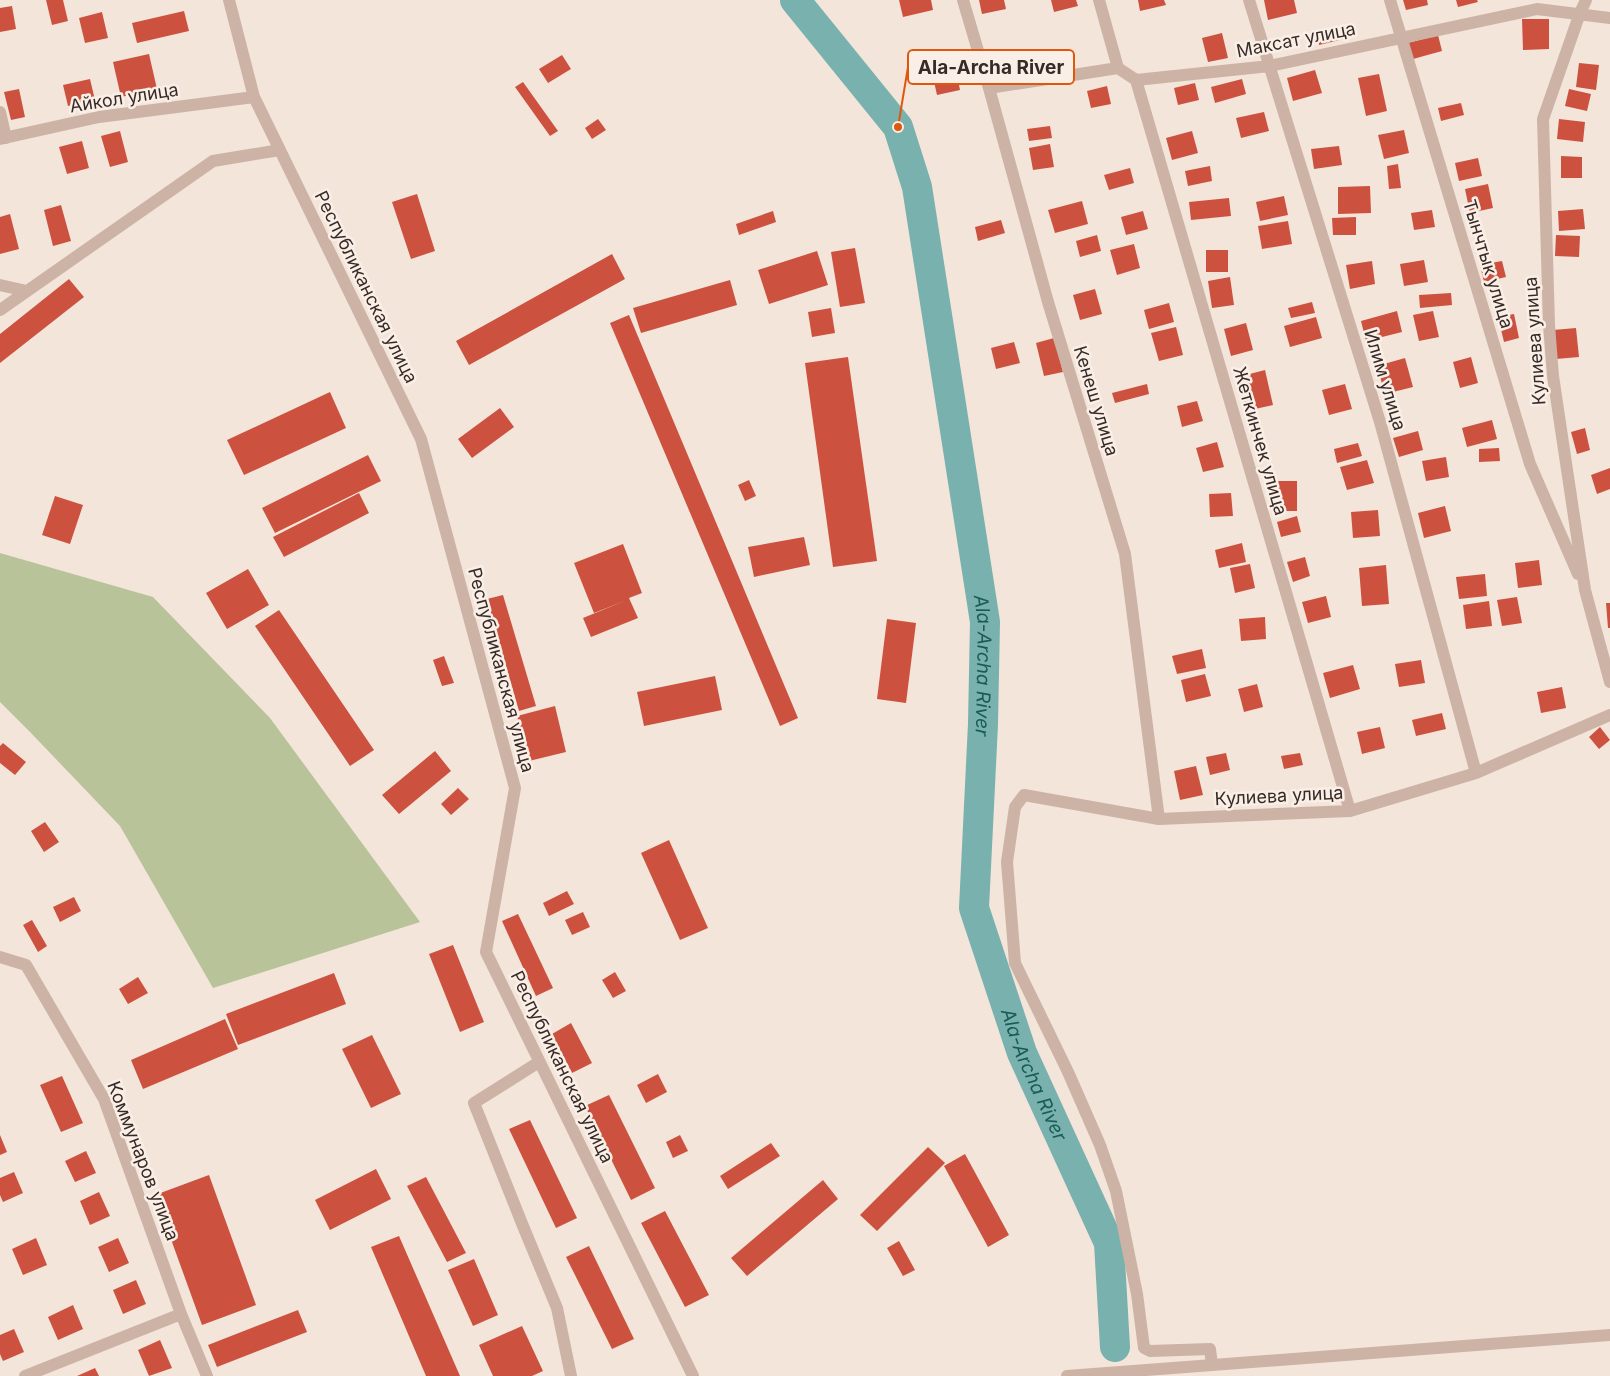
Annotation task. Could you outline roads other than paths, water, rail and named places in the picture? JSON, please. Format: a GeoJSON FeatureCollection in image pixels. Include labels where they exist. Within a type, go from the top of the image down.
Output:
{"type":"FeatureCollection","features":[{"type":"Feature","properties":{"kind":"street","name":"Республиканская улица"},"geometry":{"type":"LineString","coordinates":[[229,0],[254,97],[421,439],[515,788],[486,952],[693,1376]]}},
{"type":"Feature","properties":{"kind":"street","name":"Кенеш улица"},"geometry":{"type":"LineString","coordinates":[[962,0],[989,88],[1048,302],[1125,554],[1159,819]]}},
{"type":"Feature","properties":{"kind":"street"},"geometry":{"type":"LineString","coordinates":[[1099,0],[1118,68],[1136,80]]}},
{"type":"Feature","properties":{"kind":"street","name":"Илим улица"},"geometry":{"type":"LineString","coordinates":[[1249,0],[1380,422],[1476,773]]}},
{"type":"Feature","properties":{"kind":"street","name":"Тынчтык улица"},"geometry":{"type":"LineString","coordinates":[[1390,0],[1530,464],[1585,590]]}},
{"type":"Feature","properties":{"kind":"street","name":"Кулиева улица"},"geometry":{"type":"LineString","coordinates":[[1586,0],[1543,119],[1549,325],[1553,376],[1585,590],[1610,682]]}},
{"type":"Feature","properties":{"kind":"street","name":"Максат улица"},"geometry":{"type":"LineString","coordinates":[[1136,80],[1270,66],[1536,4],[1610,18]]}},
{"type":"Feature","properties":{"kind":"street"},"geometry":{"type":"LineString","coordinates":[[989,88],[1118,68]]}},
{"type":"Feature","properties":{"kind":"street","name":"Жеткинчек улица"},"geometry":{"type":"LineString","coordinates":[[1136,80],[1350,811]]}},
{"type":"Feature","properties":{"kind":"street","name":"Айкол улица"},"geometry":{"type":"LineString","coordinates":[[3,139],[99,117],[254,97]]}},
{"type":"Feature","properties":{"kind":"street"},"geometry":{"type":"LineString","coordinates":[[0,112],[3,139]]}},
{"type":"Feature","properties":{"kind":"street"},"geometry":{"type":"LineString","coordinates":[[0,310],[213,161],[280,150]]}},
{"type":"Feature","properties":{"kind":"street"},"geometry":{"type":"LineString","coordinates":[[0,284],[27,291]]}},
{"type":"Feature","properties":{"kind":"street","name":"Кулиева улица"},"geometry":{"type":"LineString","coordinates":[[1212,1365],[1210,1348],[1150,1351],[1144,1348],[1138,1294],[1116,1191],[1100,1144],[1015,963],[1007,862],[1015,807],[1024,795],[1159,819],[1350,811],[1476,773],[1610,715]]}},
{"type":"Feature","properties":{"kind":"street","name":"Коммунаров улица"},"geometry":{"type":"LineString","coordinates":[[0,957],[26,965],[104,1099],[180,1314],[207,1376]]}},
{"type":"Feature","properties":{"kind":"street"},"geometry":{"type":"LineString","coordinates":[[540,1062],[474,1104],[557,1308],[571,1376]]}},
{"type":"Feature","properties":{"kind":"street"},"geometry":{"type":"LineString","coordinates":[[25,1376],[180,1314]]}},
{"type":"Feature","properties":{"kind":"street"},"geometry":{"type":"LineString","coordinates":[[1073,1376],[1610,1335]]}},
{"type":"Feature","properties":{"kind":"waterway","name":"Ala-Archa River"},"geometry":{"type":"LineString","coordinates":[[795,0],[898,127],[917,187],[985,622],[983,724],[974,908],[1022,1053],[1109,1243],[1115,1347]]}},
{"type":"Feature","properties":{"kind":"place","name":"Ala-Archa River"},"geometry":{"type":"Point","coordinates":[898,127]}}]}
